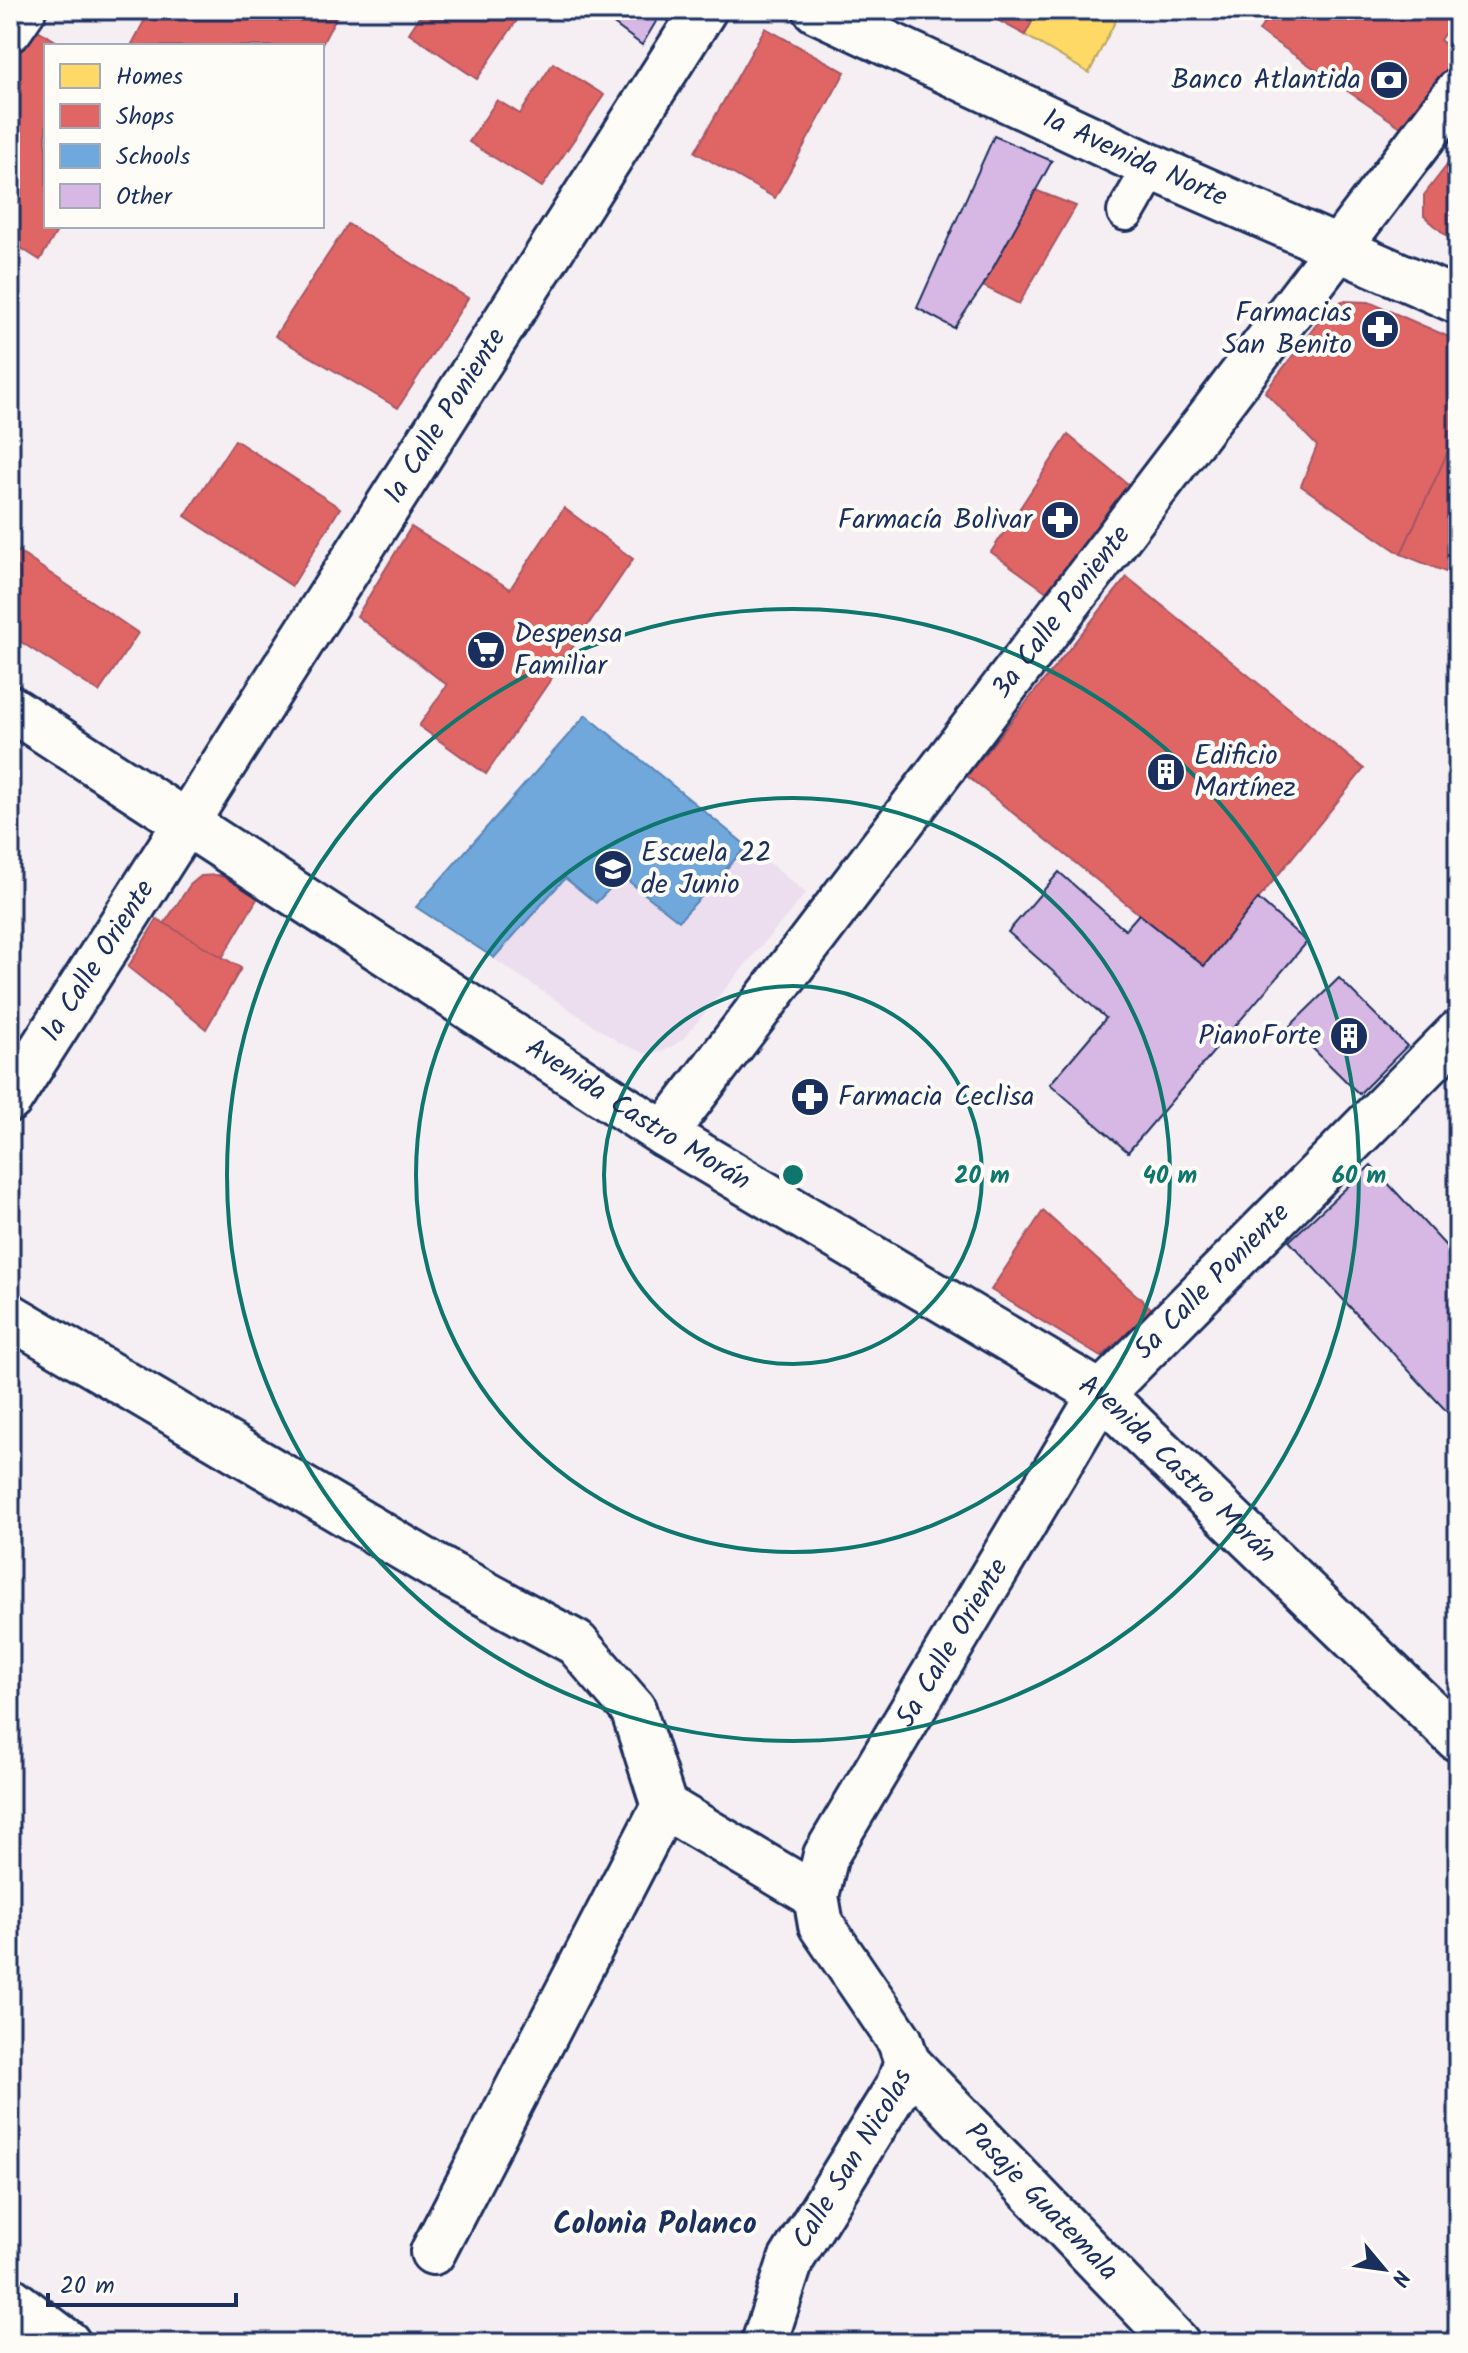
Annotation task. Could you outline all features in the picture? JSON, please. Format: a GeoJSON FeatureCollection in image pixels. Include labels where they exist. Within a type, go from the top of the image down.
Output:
{"type":"FeatureCollection","features":[{"type":"Feature","properties":{"kind":"street"},"geometry":{"type":"LineString","coordinates":[[10,29],[23,10]]}},
{"type":"Feature","properties":{"kind":"street","name":"1a Calle Poniente"},"geometry":{"type":"LineString","coordinates":[[187,823],[704,10]]}},
{"type":"Feature","properties":{"kind":"street","name":"1a Avenida Norte"},"geometry":{"type":"LineString","coordinates":[[816,10],[1152,167],[1458,301]]}},
{"type":"Feature","properties":{"kind":"street","name":"3a Calle Poniente"},"geometry":{"type":"LineString","coordinates":[[664,1134],[940,748],[1458,91]]}},
{"type":"Feature","properties":{"kind":"street","name":"Avenida Castro Morán"},"geometry":{"type":"LineString","coordinates":[[10,708],[664,1134],[1101,1394],[1458,1739]]}},
{"type":"Feature","properties":{"kind":"street","name":"1a Calle Oriente"},"geometry":{"type":"LineString","coordinates":[[10,1099],[187,823]]}},
{"type":"Feature","properties":{"kind":"street","name":"5a Calle Poniente"},"geometry":{"type":"LineString","coordinates":[[1101,1394],[1458,1033]]}},
{"type":"Feature","properties":{"kind":"street"},"geometry":{"type":"LineString","coordinates":[[10,1316],[434,1566],[576,1643],[633,1709],[664,1806],[816,1896]]}},
{"type":"Feature","properties":{"kind":"street","name":"5a Calle Oriente"},"geometry":{"type":"LineString","coordinates":[[816,1896],[826,1855],[1101,1394]]}},
{"type":"Feature","properties":{"kind":"street"},"geometry":{"type":"LineString","coordinates":[[433,2252],[664,1806]]}},
{"type":"Feature","properties":{"kind":"street","name":"Calle San Nicolas"},"geometry":{"type":"LineString","coordinates":[[764,2343],[791,2260],[898,2087],[907,2062],[900,2041],[821,1925],[816,1896]]}},
{"type":"Feature","properties":{"kind":"street","name":"Pasaje Guatemala"},"geometry":{"type":"LineString","coordinates":[[907,2062],[1177,2343]]}},
{"type":"Feature","properties":{"kind":"street"},"geometry":{"type":"LineString","coordinates":[[10,2299],[68,2343]]}},
{"type":"Feature","properties":{"kind":"lane"},"geometry":{"type":"LineString","coordinates":[[1126,212],[1152,167]]}},
{"type":"Feature","properties":{"kind":"shaded area","name":"Escuela 22 de Junio"},"geometry":{"type":"Polygon","coordinates":[[[586,715],[806,893],[682,1040],[664,1051],[647,1054],[620,1043],[416,907],[586,715]]]}},
{"type":"Feature","properties":{"kind":"building: Homes"},"geometry":{"type":"Polygon","coordinates":[[[1038,10],[1121,10],[1089,73],[1025,35],[1038,10]]]}},
{"type":"Feature","properties":{"kind":"building: Shops"},"geometry":{"type":"Polygon","coordinates":[[[150,10],[340,10],[322,44],[132,44],[150,10]]]}},
{"type":"Feature","properties":{"kind":"building: Shops"},"geometry":{"type":"Polygon","coordinates":[[[424,10],[524,10],[477,79],[409,33],[424,10]]]}},
{"type":"Feature","properties":{"kind":"building: Shops"},"geometry":{"type":"Polygon","coordinates":[[[979,10],[1038,10],[1025,35],[979,10]]]}},
{"type":"Feature","properties":{"kind":"building: Shops","name":"Banco Atlantida"},"geometry":{"type":"Polygon","coordinates":[[[1272,10],[1444,10],[1455,18],[1440,40],[1458,54],[1458,67],[1408,132],[1259,31],[1272,10]]]}},
{"type":"Feature","properties":{"kind":"building: Shops"},"geometry":{"type":"Polygon","coordinates":[[[33,27],[61,44],[44,44],[44,228],[59,228],[40,260],[10,241],[10,65],[33,27]]]}},
{"type":"Feature","properties":{"kind":"building: Shops"},"geometry":{"type":"Polygon","coordinates":[[[765,28],[845,72],[775,198],[695,152],[765,28]]]}},
{"type":"Feature","properties":{"kind":"building: Shops"},"geometry":{"type":"Polygon","coordinates":[[[553,63],[604,95],[542,187],[469,142],[497,100],[520,114],[553,63]]]}},
{"type":"Feature","properties":{"kind":"building: Shops"},"geometry":{"type":"Polygon","coordinates":[[[1458,151],[1458,246],[1424,216],[1424,195],[1458,151]]]}},
{"type":"Feature","properties":{"kind":"building: Shops"},"geometry":{"type":"Polygon","coordinates":[[[1035,190],[1076,206],[1019,304],[983,286],[1035,190]]]}},
{"type":"Feature","properties":{"kind":"building: Shops"},"geometry":{"type":"Polygon","coordinates":[[[348,224],[468,298],[398,408],[275,336],[348,224]]]}},
{"type":"Feature","properties":{"kind":"building: Shops"},"geometry":{"type":"Polygon","coordinates":[[[1342,301],[1369,302],[1458,341],[1458,430],[1401,554],[1301,486],[1317,446],[1265,392],[1326,312],[1342,301]]]}},
{"type":"Feature","properties":{"kind":"building: Shops"},"geometry":{"type":"Polygon","coordinates":[[[1458,430],[1458,577],[1401,554],[1458,430]]]}},
{"type":"Feature","properties":{"kind":"building: Shops","name":"Farmacía Bolivar"},"geometry":{"type":"Polygon","coordinates":[[[1068,435],[1134,489],[1051,595],[991,552],[1068,435]]]}},
{"type":"Feature","properties":{"kind":"building: Shops"},"geometry":{"type":"Polygon","coordinates":[[[235,440],[340,508],[292,586],[185,516],[235,440]]]}},
{"type":"Feature","properties":{"kind":"building: Shops","name":"Despensa Familiar"},"geometry":{"type":"Polygon","coordinates":[[[564,508],[633,559],[486,774],[419,726],[447,685],[357,616],[411,527],[510,589],[564,508]]]}},
{"type":"Feature","properties":{"kind":"building: Shops"},"geometry":{"type":"Polygon","coordinates":[[[10,546],[138,633],[99,692],[10,635],[10,546]]]}},
{"type":"Feature","properties":{"kind":"building: Shops","name":"Edificio Martínez"},"geometry":{"type":"Polygon","coordinates":[[[1127,577],[1364,769],[1204,966],[967,776],[1127,577]]]}},
{"type":"Feature","properties":{"kind":"building: Shops"},"geometry":{"type":"Polygon","coordinates":[[[218,875],[260,894],[222,958],[164,924],[190,885],[201,876],[218,875]]]}},
{"type":"Feature","properties":{"kind":"building: Shops"},"geometry":{"type":"Polygon","coordinates":[[[157,919],[241,968],[206,1029],[128,967],[157,919]]]}},
{"type":"Feature","properties":{"kind":"building: Shops"},"geometry":{"type":"Polygon","coordinates":[[[1043,1211],[1153,1310],[1101,1357],[991,1290],[1043,1211]]]}},
{"type":"Feature","properties":{"kind":"building: Schools"},"geometry":{"type":"Polygon","coordinates":[[[586,715],[747,846],[679,921],[622,876],[596,903],[565,878],[494,958],[416,907],[586,715]]]}},
{"type":"Feature","properties":{"kind":"building: Other"},"geometry":{"type":"Polygon","coordinates":[[[618,10],[659,10],[657,20],[642,45],[611,22],[618,10]]]}},
{"type":"Feature","properties":{"kind":"building: Other"},"geometry":{"type":"Polygon","coordinates":[[[994,136],[1052,161],[983,286],[954,328],[917,308],[994,136]]]}},
{"type":"Feature","properties":{"kind":"building: Other"},"geometry":{"type":"Polygon","coordinates":[[[1059,872],[1125,930],[1139,914],[1204,966],[1258,899],[1307,942],[1128,1152],[1050,1084],[1106,1018],[1008,932],[1059,872]]]}},
{"type":"Feature","properties":{"kind":"building: Other","name":"PianoForte"},"geometry":{"type":"Polygon","coordinates":[[[1339,978],[1407,1046],[1359,1094],[1290,1026],[1339,978]]]}},
{"type":"Feature","properties":{"kind":"building: Other"},"geometry":{"type":"Polygon","coordinates":[[[1371,1165],[1458,1259],[1458,1410],[1451,1416],[1289,1241],[1371,1165]]]}},
{"type":"Feature","properties":{"kind":"place","name":"Banco Atlantida"},"geometry":{"type":"Point","coordinates":[1389,80]}},
{"type":"Feature","properties":{"kind":"place","name":"Farmacias San Benito"},"geometry":{"type":"Point","coordinates":[1380,329]}},
{"type":"Feature","properties":{"kind":"place","name":"Farmacía Bolivar"},"geometry":{"type":"Point","coordinates":[1060,520]}},
{"type":"Feature","properties":{"kind":"place","name":"Despensa Familiar"},"geometry":{"type":"Point","coordinates":[486,650]}},
{"type":"Feature","properties":{"kind":"place","name":"Edificio Martínez"},"geometry":{"type":"Point","coordinates":[1166,772]}},
{"type":"Feature","properties":{"kind":"place","name":"Escuela 22 de Junio"},"geometry":{"type":"Point","coordinates":[613,869]}},
{"type":"Feature","properties":{"kind":"place","name":"PianoForte"},"geometry":{"type":"Point","coordinates":[1349,1036]}},
{"type":"Feature","properties":{"kind":"place","name":"Farmacia Ceclisa"},"geometry":{"type":"Point","coordinates":[810,1097]}},
{"type":"Feature","properties":{"kind":"district","name":"Colonia Polanco"},"geometry":{"type":"Point","coordinates":[655,2225]}}]}
